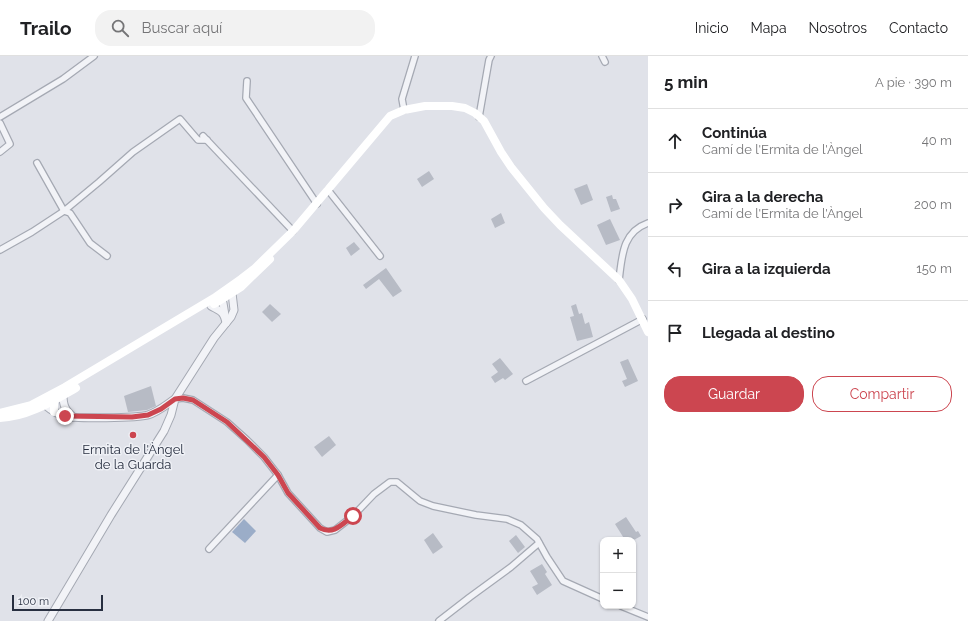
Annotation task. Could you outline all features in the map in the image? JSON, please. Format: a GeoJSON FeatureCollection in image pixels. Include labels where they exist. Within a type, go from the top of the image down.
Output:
{"type":"FeatureCollection","features":[{"type":"Feature","properties":{"kind":"main road"},"geometry":{"type":"LineString","coordinates":[[0,415],[31,405],[72,383],[214,298],[246,276],[293,231],[390,116],[404,110],[425,106],[452,106],[465,108],[475,113],[484,121],[511,167],[544,208],[619,280],[643,319],[648,332]]}},
{"type":"Feature","properties":{"kind":"main road"},"geometry":{"type":"LineString","coordinates":[[0,415],[24,414],[45,405],[211,306],[232,297],[263,268],[293,231]]}},
{"type":"Feature","properties":{"kind":"main road"},"geometry":{"type":"LineString","coordinates":[[224,301],[227,293],[241,283],[246,276]]}},
{"type":"Feature","properties":{"kind":"main road"},"geometry":{"type":"LineString","coordinates":[[166,327],[172,326],[218,298],[224,301]]}},
{"type":"Feature","properties":{"kind":"main road"},"geometry":{"type":"LineString","coordinates":[[54,412],[54,400],[57,395],[72,383]]}},
{"type":"Feature","properties":{"kind":"main road"},"geometry":{"type":"LineString","coordinates":[[0,415],[12,414],[54,400],[63,404]]}},
{"type":"Feature","properties":{"kind":"street"},"geometry":{"type":"LineString","coordinates":[[0,117],[63,79],[94,56]]}},
{"type":"Feature","properties":{"kind":"street"},"geometry":{"type":"LineString","coordinates":[[404,110],[402,99],[415,56]]}},
{"type":"Feature","properties":{"kind":"street"},"geometry":{"type":"LineString","coordinates":[[479,117],[487,67],[491,56]]}},
{"type":"Feature","properties":{"kind":"street"},"geometry":{"type":"LineString","coordinates":[[602,56],[605,62]]}},
{"type":"Feature","properties":{"kind":"street"},"geometry":{"type":"LineString","coordinates":[[247,81],[246,98],[317,204]]}},
{"type":"Feature","properties":{"kind":"street"},"geometry":{"type":"LineString","coordinates":[[0,250],[32,232],[64,211],[133,152],[180,119],[198,140],[205,138],[293,231]]}},
{"type":"Feature","properties":{"kind":"street"},"geometry":{"type":"LineString","coordinates":[[0,123],[10,144],[0,152]]}},
{"type":"Feature","properties":{"kind":"street"},"geometry":{"type":"LineString","coordinates":[[37,163],[64,211],[70,213],[90,243],[106,256]]}},
{"type":"Feature","properties":{"kind":"street"},"geometry":{"type":"LineString","coordinates":[[328,190],[380,256]]}},
{"type":"Feature","properties":{"kind":"street"},"geometry":{"type":"LineString","coordinates":[[619,280],[623,250],[630,235],[640,226],[648,223]]}},
{"type":"Feature","properties":{"kind":"street"},"geometry":{"type":"LineString","coordinates":[[48,621],[111,515],[164,431],[171,415],[175,399],[226,319],[231,317],[234,310],[232,297]]}},
{"type":"Feature","properties":{"kind":"street"},"geometry":{"type":"LineString","coordinates":[[224,301],[226,319]]}},
{"type":"Feature","properties":{"kind":"street"},"geometry":{"type":"LineString","coordinates":[[211,306],[222,312],[226,319]]}},
{"type":"Feature","properties":{"kind":"street"},"geometry":{"type":"LineString","coordinates":[[526,381],[643,319]]}},
{"type":"Feature","properties":{"kind":"street"},"geometry":{"type":"LineString","coordinates":[[63,395],[63,404],[67,412],[73,417]]}},
{"type":"Feature","properties":{"kind":"street"},"geometry":{"type":"LineString","coordinates":[[45,405],[54,412],[65,416],[132,417],[148,415],[161,409],[175,399],[183,398],[193,400],[227,422],[264,457],[278,475],[288,493],[320,528],[327,532],[335,530],[374,494],[390,482],[397,482],[420,501],[433,506],[476,515],[507,519],[521,525],[537,539],[563,581],[600,597]]}},
{"type":"Feature","properties":{"kind":"street"},"geometry":{"type":"LineString","coordinates":[[209,549],[278,475]]}},
{"type":"Feature","properties":{"kind":"street"},"geometry":{"type":"LineString","coordinates":[[439,621],[470,596],[511,568],[539,543]]}},
{"type":"Feature","properties":{"kind":"street"},"geometry":{"type":"LineString","coordinates":[[628,609],[648,617]]}},
{"type":"Feature","properties":{"kind":"water"},"geometry":{"type":"Polygon","coordinates":[[[244,519],[256,531],[245,543],[232,532],[244,519]]]}},
{"type":"Feature","properties":{"kind":"building"},"geometry":{"type":"Polygon","coordinates":[[[429,171],[434,179],[422,187],[417,179],[429,171]]]}},
{"type":"Feature","properties":{"kind":"building"},"geometry":{"type":"Polygon","coordinates":[[[587,184],[593,200],[581,205],[574,189],[587,184]]]}},
{"type":"Feature","properties":{"kind":"building"},"geometry":{"type":"Polygon","coordinates":[[[612,195],[613,199],[616,199],[620,209],[611,212],[606,197],[612,195]]]}},
{"type":"Feature","properties":{"kind":"building"},"geometry":{"type":"Polygon","coordinates":[[[501,213],[505,223],[495,228],[491,219],[501,213]]]}},
{"type":"Feature","properties":{"kind":"building"},"geometry":{"type":"Polygon","coordinates":[[[610,219],[620,240],[606,245],[597,225],[610,219]]]}},
{"type":"Feature","properties":{"kind":"building"},"geometry":{"type":"Polygon","coordinates":[[[354,242],[360,249],[351,256],[346,248],[354,242]]]}},
{"type":"Feature","properties":{"kind":"building"},"geometry":{"type":"Polygon","coordinates":[[[386,268],[402,291],[393,297],[379,279],[366,289],[363,285],[386,268]]]}},
{"type":"Feature","properties":{"kind":"building"},"geometry":{"type":"Polygon","coordinates":[[[270,304],[281,314],[272,322],[262,312],[270,304]]]}},
{"type":"Feature","properties":{"kind":"building"},"geometry":{"type":"Polygon","coordinates":[[[576,304],[579,314],[582,313],[585,324],[589,322],[593,337],[577,341],[570,317],[574,316],[571,306],[576,304]]]}},
{"type":"Feature","properties":{"kind":"building"},"geometry":{"type":"Polygon","coordinates":[[[500,358],[513,374],[505,380],[503,378],[495,383],[491,377],[498,372],[492,364],[500,358]]]}},
{"type":"Feature","properties":{"kind":"building"},"geometry":{"type":"Polygon","coordinates":[[[628,359],[638,381],[625,387],[622,381],[627,379],[620,362],[628,359]]]}},
{"type":"Feature","properties":{"kind":"building"},"geometry":{"type":"Polygon","coordinates":[[[151,386],[156,406],[147,410],[128,412],[124,396],[151,386]]]}},
{"type":"Feature","properties":{"kind":"building"},"geometry":{"type":"Polygon","coordinates":[[[329,436],[336,445],[322,457],[314,447],[329,436]]]}},
{"type":"Feature","properties":{"kind":"building"},"geometry":{"type":"Polygon","coordinates":[[[626,517],[636,532],[638,531],[641,536],[636,539],[636,537],[623,537],[615,524],[626,517]]]}},
{"type":"Feature","properties":{"kind":"building"},"geometry":{"type":"Polygon","coordinates":[[[433,533],[443,547],[433,554],[424,540],[433,533]]]}},
{"type":"Feature","properties":{"kind":"building"},"geometry":{"type":"Polygon","coordinates":[[[516,535],[525,547],[518,553],[509,541],[516,535]]]}},
{"type":"Feature","properties":{"kind":"building"},"geometry":{"type":"Polygon","coordinates":[[[542,564],[547,572],[545,574],[552,585],[537,595],[532,587],[538,584],[530,571],[542,564]]]}},
{"type":"Feature","properties":{"kind":"place","name":"Ermita de l'Àngel de la Guarda"},"geometry":{"type":"Point","coordinates":[133,435]}},
{"type":"Feature","properties":{"kind":"route"},"geometry":{"type":"LineString","coordinates":[[65,416],[132,417],[148,415],[161,409],[175,399],[183,398],[193,400],[227,422],[264,457],[278,475],[288,493],[320,528],[327,532],[335,530],[353,516]]}}]}
